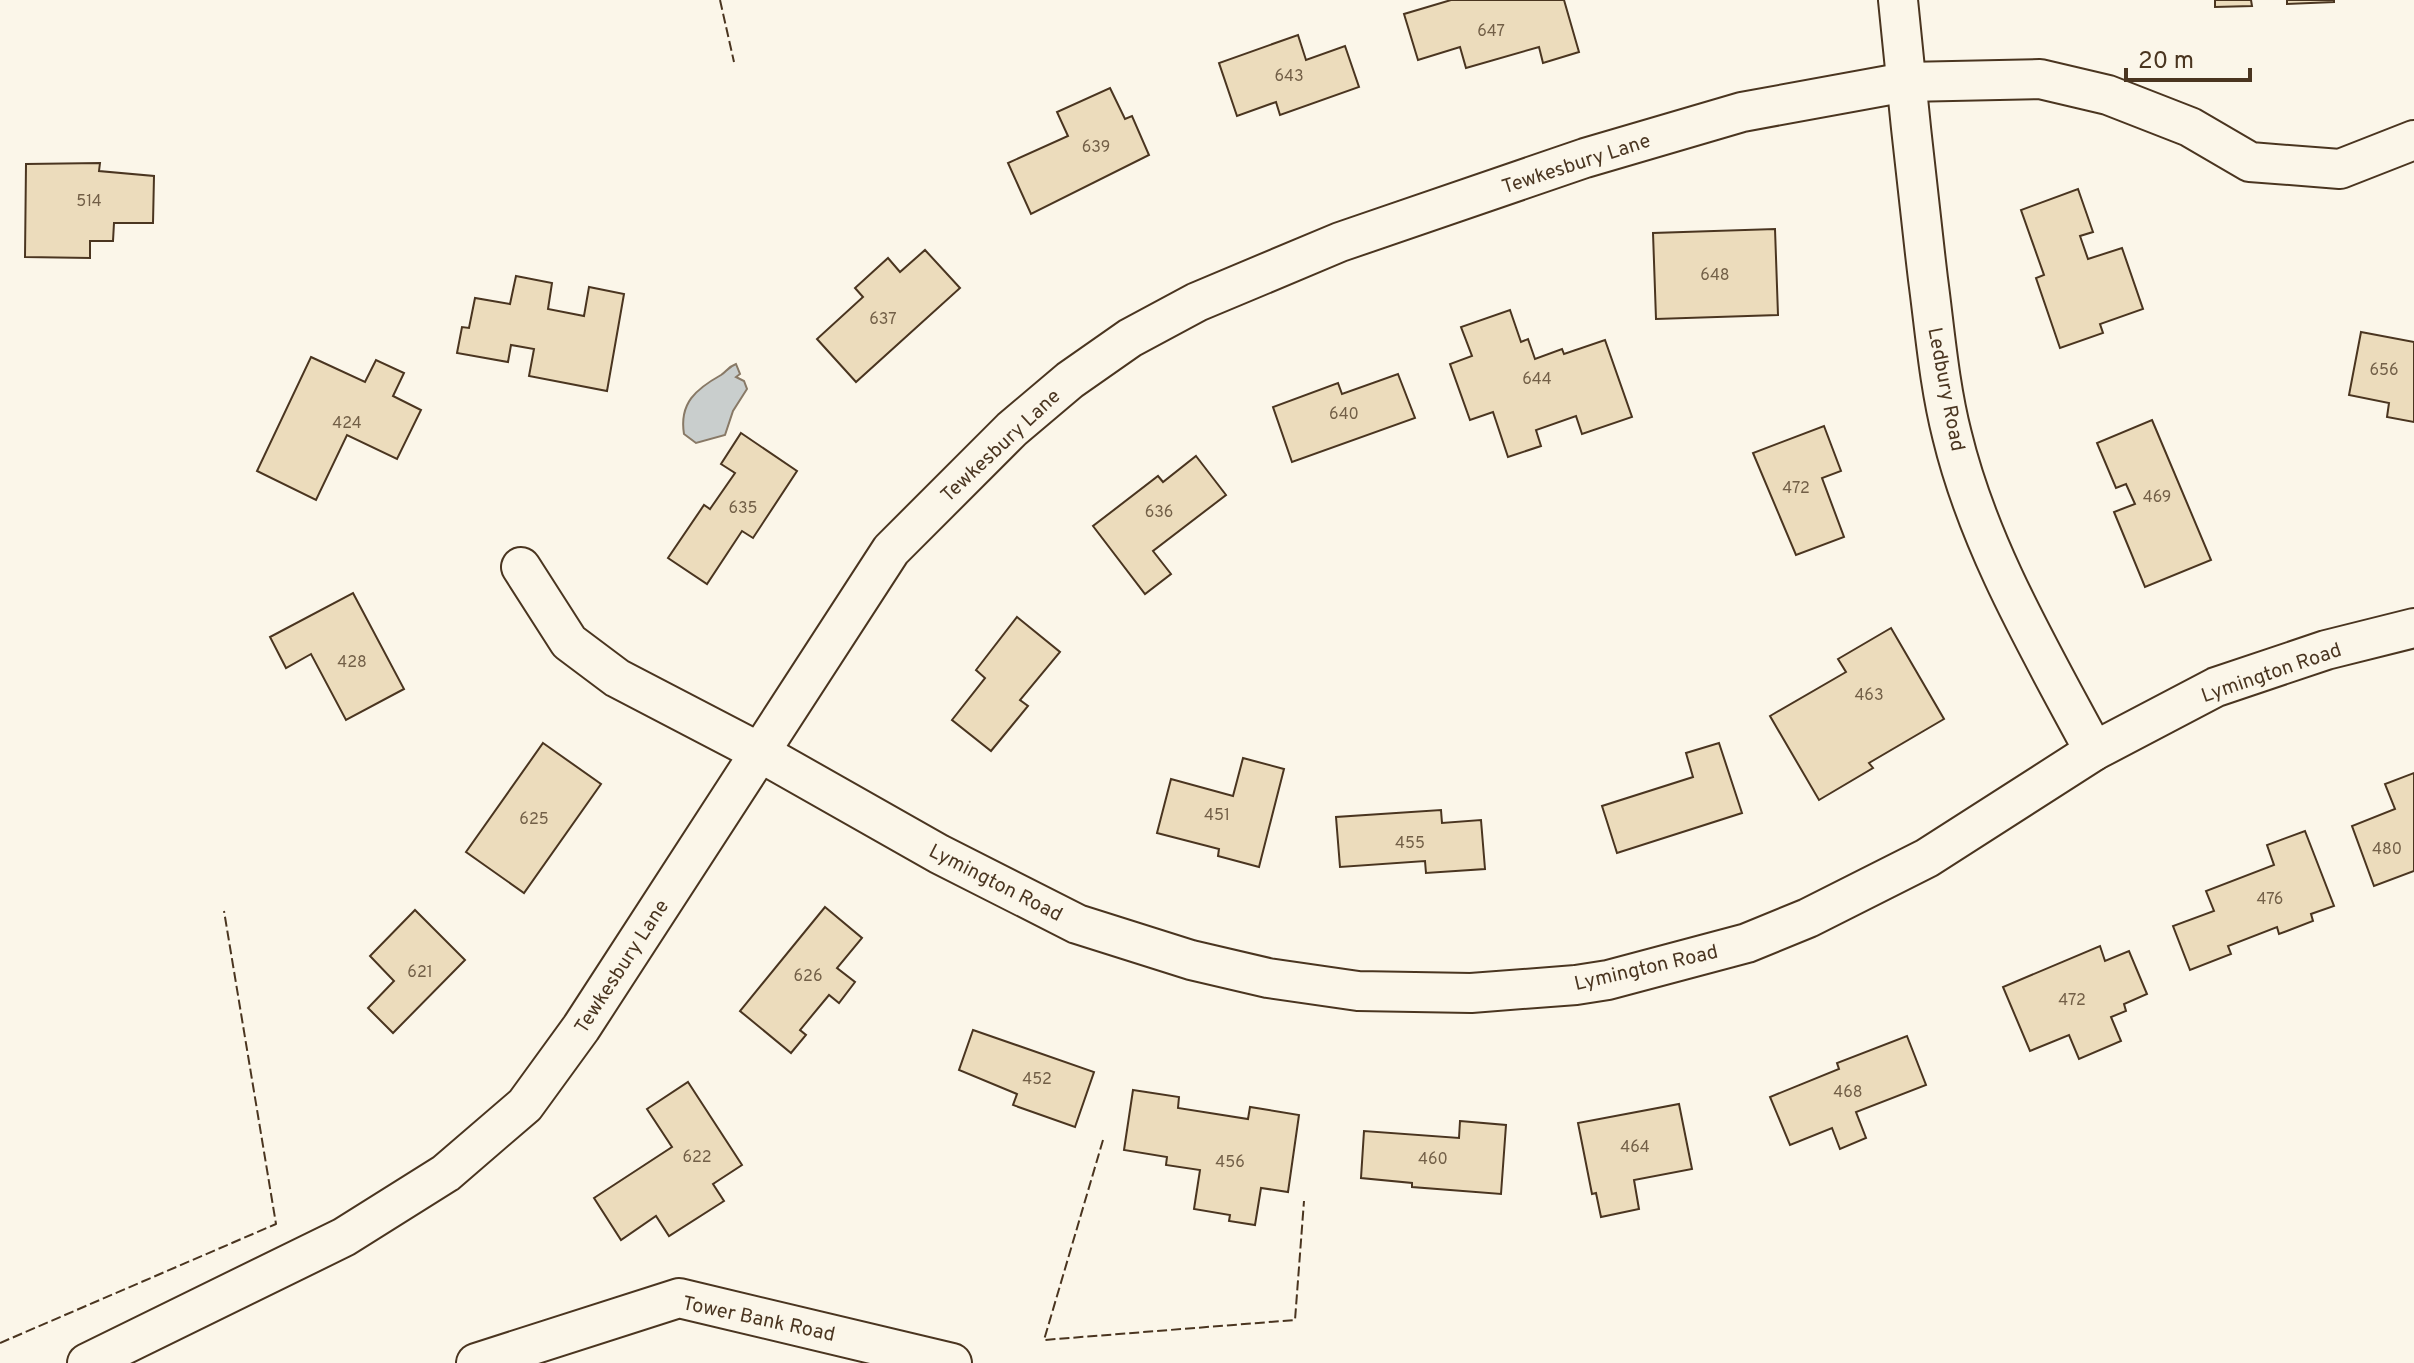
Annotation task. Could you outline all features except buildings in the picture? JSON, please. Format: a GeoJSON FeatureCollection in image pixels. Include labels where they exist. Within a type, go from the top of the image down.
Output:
{"type":"FeatureCollection","features":[{"type":"Feature","properties":{"kind":"street","name":"Ledbury Road"},"geometry":{"type":"LineString","coordinates":[[1898,0],[1938,359],[1952,436],[1977,512],[2027,626],[2094,751]]}},
{"type":"Feature","properties":{"kind":"street","name":"Tewkesbury Lane"},"geometry":{"type":"LineString","coordinates":[[87,1363],[344,1237],[446,1173],[525,1105],[581,1028],[891,550],[1012,429],[1070,380],[1130,338],[1197,302],[1298,259],[1585,158],[1742,112],[1906,82],[2040,79],[2108,95],[2190,127],[2250,162],[2340,169],[2414,140]]}},
{"type":"Feature","properties":{"kind":"street","name":"Lymington Road"},"geometry":{"type":"LineString","coordinates":[[521,567],[569,642],[617,678],[759,752],[939,854],[1077,924],[1191,960],[1268,978],[1358,991],[1471,993],[1608,980],[1747,943],[1808,918],[1927,858],[2094,751],[2216,687],[2326,650],[2414,628]]}},
{"type":"Feature","properties":{"kind":"street","name":"Tower Bank Road"},"geometry":{"type":"LineString","coordinates":[[476,1363],[679,1298],[952,1363]]}},
{"type":"Feature","properties":{"kind":"shaded area"},"geometry":{"type":"Polygon","coordinates":[[[736,364],[740,374],[736,377],[744,381],[747,389],[733,411],[725,435],[696,443],[684,434],[687,405],[704,386],[736,364]]]}},
{"type":"Feature","properties":{"kind":"fence"},"geometry":{"type":"LineString","coordinates":[[720,0],[734,62]]}},
{"type":"Feature","properties":{"kind":"fence"},"geometry":{"type":"LineString","coordinates":[[0,1343],[276,1224],[224,911]]}},
{"type":"Feature","properties":{"kind":"fence"},"geometry":{"type":"LineString","coordinates":[[1103,1140],[1044,1340],[1295,1320],[1304,1201]]}}]}
